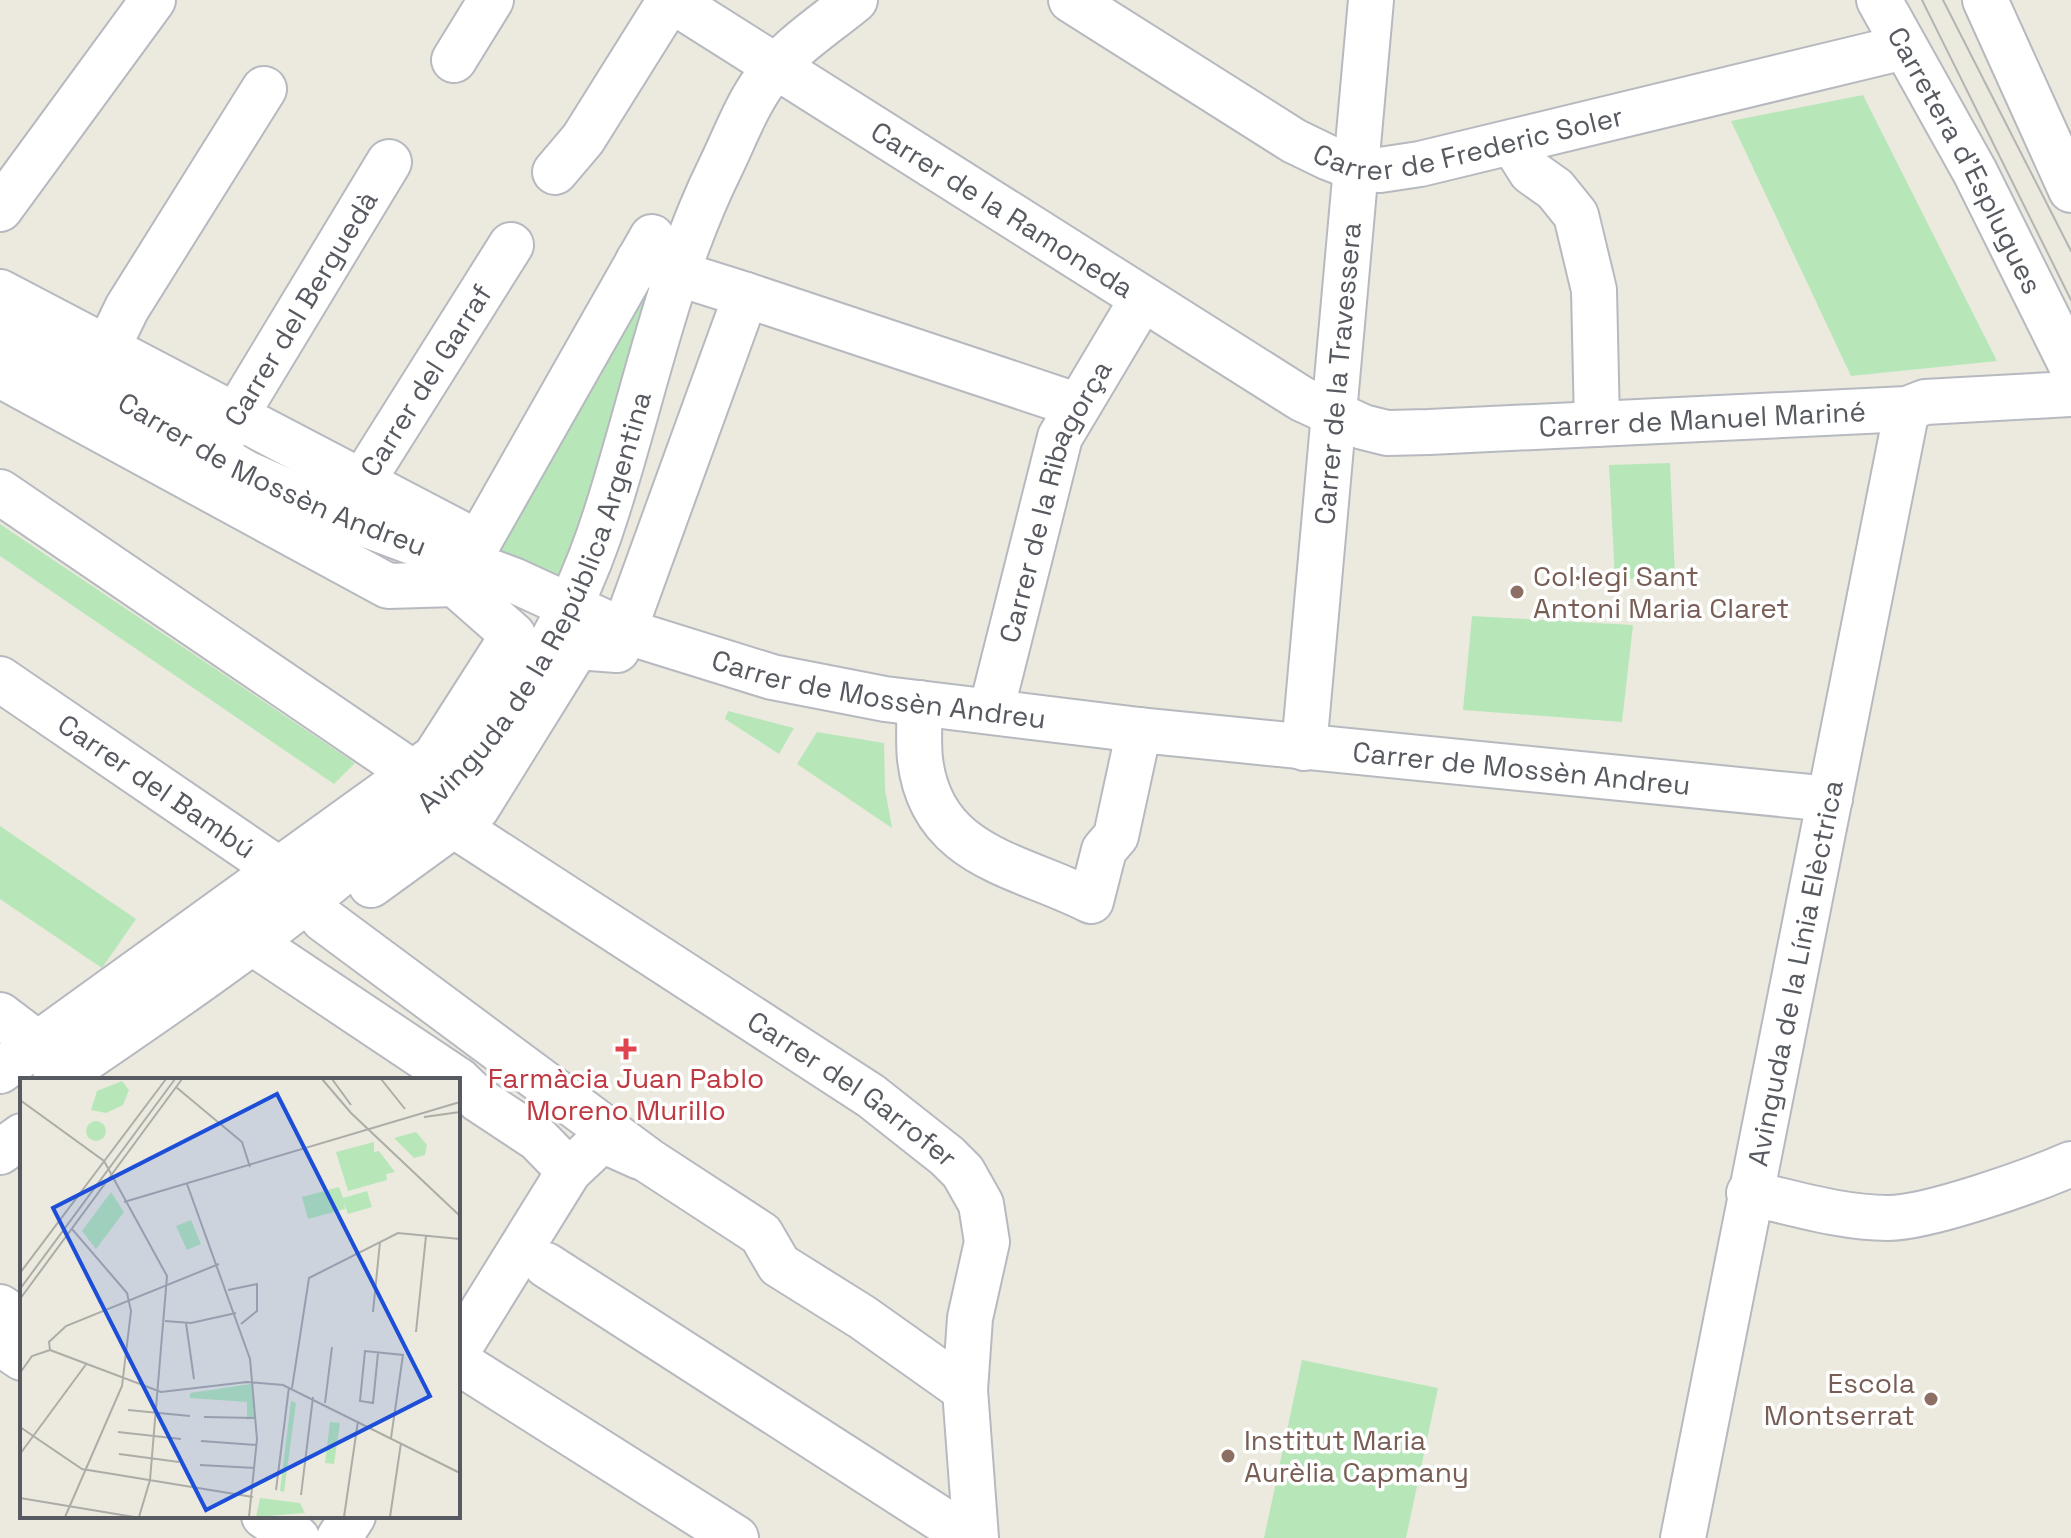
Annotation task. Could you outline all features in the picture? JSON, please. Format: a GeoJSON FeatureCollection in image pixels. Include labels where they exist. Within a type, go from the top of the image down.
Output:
{"type":"FeatureCollection","features":[{"type":"Feature","properties":{"kind":"street"},"geometry":{"type":"LineString","coordinates":[[0,209],[153,0]]}},
{"type":"Feature","properties":{"kind":"street"},"geometry":{"type":"LineString","coordinates":[[454,60],[491,0]]}},
{"type":"Feature","properties":{"kind":"street"},"geometry":{"type":"LineString","coordinates":[[555,172],[583,139],[670,0]]}},
{"type":"Feature","properties":{"kind":"street","name":"Carrer de la Ramoneda"},"geometry":{"type":"LineString","coordinates":[[670,0],[1141,301],[1336,417]]}},
{"type":"Feature","properties":{"kind":"street","name":"Avinguda de la República Argentina"},"geometry":{"type":"LineString","coordinates":[[64,1070],[262,950],[319,907],[432,799],[507,715],[569,605],[607,511],[656,256],[701,206],[759,89],[777,66],[855,0]]}},
{"type":"Feature","properties":{"kind":"street","name":"Carrer de Frederic Soler"},"geometry":{"type":"LineString","coordinates":[[1071,0],[1294,141],[1358,169],[1400,169],[1904,47]]}},
{"type":"Feature","properties":{"kind":"street","name":"Carrer de la Travessera"},"geometry":{"type":"LineString","coordinates":[[1304,748],[1371,0]]}},
{"type":"Feature","properties":{"kind":"street","name":"Carretera d'Esplugues"},"geometry":{"type":"LineString","coordinates":[[1879,0],[1975,172],[2071,365]]}},
{"type":"Feature","properties":{"kind":"street"},"geometry":{"type":"LineString","coordinates":[[1985,0],[2071,190]]}},
{"type":"Feature","properties":{"kind":"street"},"geometry":{"type":"LineString","coordinates":[[99,366],[127,308],[264,89]]}},
{"type":"Feature","properties":{"kind":"street"},"geometry":{"type":"LineString","coordinates":[[1512,142],[1531,172],[1555,189],[1576,215],[1594,290],[1597,424]]}},
{"type":"Feature","properties":{"kind":"street","name":"Carrer del Berguedà"},"geometry":{"type":"LineString","coordinates":[[212,456],[389,162]]}},
{"type":"Feature","properties":{"kind":"street","name":"Carrer del Garraf"},"geometry":{"type":"LineString","coordinates":[[362,502],[511,245]]}},
{"type":"Feature","properties":{"kind":"street"},"geometry":{"type":"LineString","coordinates":[[0,375],[388,586],[467,563],[656,256],[746,295],[1076,405]]}},
{"type":"Feature","properties":{"kind":"street"},"geometry":{"type":"LineString","coordinates":[[0,292],[99,366],[236,416],[362,502]]}},
{"type":"Feature","properties":{"kind":"street"},"geometry":{"type":"LineString","coordinates":[[0,1071],[64,1070],[278,870],[432,799],[477,808],[577,647],[617,650],[746,295]]}},
{"type":"Feature","properties":{"kind":"street","name":"Carrer de la Ribagorça"},"geometry":{"type":"LineString","coordinates":[[991,711],[1060,437],[1076,405],[1141,301]]}},
{"type":"Feature","properties":{"kind":"street","name":"Carrer de Mossèn Andreu"},"geometry":{"type":"LineString","coordinates":[[0,328],[99,366],[212,456],[362,502],[467,563],[624,631],[772,677],[919,703],[1139,730],[1830,799]]}},
{"type":"Feature","properties":{"kind":"street","name":"Carrer de Manuel Mariné"},"geometry":{"type":"LineString","coordinates":[[1336,417],[1387,433],[1907,409],[1925,402],[2071,394]]}},
{"type":"Feature","properties":{"kind":"street","name":"Avinguda de la Línia Elèctrica"},"geometry":{"type":"LineString","coordinates":[[1683,1538],[1749,1193],[1907,409]]}},
{"type":"Feature","properties":{"kind":"street","name":"Carrer del Garrofer"},"geometry":{"type":"LineString","coordinates":[[0,492],[432,799],[871,1096],[963,1172],[981,1204],[987,1242],[970,1318],[965,1390],[973,1538]]}},
{"type":"Feature","properties":{"kind":"street"},"geometry":{"type":"LineString","coordinates":[[432,799],[435,757],[513,635],[467,563]]}},
{"type":"Feature","properties":{"kind":"street","name":"Carrer del Bambú"},"geometry":{"type":"LineString","coordinates":[[0,679],[278,870],[319,907],[649,1161]]}},
{"type":"Feature","properties":{"kind":"street"},"geometry":{"type":"LineString","coordinates":[[919,703],[920,761],[931,803],[944,826],[969,848],[1091,901],[1104,850],[1116,836],[1139,730]]}},
{"type":"Feature","properties":{"kind":"street"},"geometry":{"type":"LineString","coordinates":[[262,950],[455,1078]]}},
{"type":"Feature","properties":{"kind":"street"},"geometry":{"type":"LineString","coordinates":[[0,1015],[64,1070]]}},
{"type":"Feature","properties":{"kind":"street"},"geometry":{"type":"LineString","coordinates":[[460,1082],[479,1100],[538,1139],[569,1171]]}},
{"type":"Feature","properties":{"kind":"street"},"geometry":{"type":"LineString","coordinates":[[0,1118],[20,1104]]}},
{"type":"Feature","properties":{"kind":"street"},"geometry":{"type":"LineString","coordinates":[[0,1152],[20,1137]]}},
{"type":"Feature","properties":{"kind":"street"},"geometry":{"type":"LineString","coordinates":[[460,1347],[569,1171],[602,1140],[649,1161],[761,1234],[779,1265],[862,1317],[965,1390]]}},
{"type":"Feature","properties":{"kind":"street"},"geometry":{"type":"LineString","coordinates":[[1749,1193],[1823,1210],[1890,1218],[2004,1188],[2071,1164]]}},
{"type":"Feature","properties":{"kind":"street"},"geometry":{"type":"LineString","coordinates":[[546,1265],[973,1538]]}},
{"type":"Feature","properties":{"kind":"street"},"geometry":{"type":"LineString","coordinates":[[0,1307],[20,1321]]}},
{"type":"Feature","properties":{"kind":"street"},"geometry":{"type":"LineString","coordinates":[[0,1343],[20,1357]]}},
{"type":"Feature","properties":{"kind":"street"},"geometry":{"type":"LineString","coordinates":[[460,1363],[736,1538]]}},
{"type":"Feature","properties":{"kind":"street"},"geometry":{"type":"LineString","coordinates":[[267,1518],[297,1538]]}},
{"type":"Feature","properties":{"kind":"street"},"geometry":{"type":"LineString","coordinates":[[339,1538],[352,1518]]}},
{"type":"Feature","properties":{"kind":"green space"},"geometry":{"type":"Polygon","coordinates":[[[1863,95],[1997,361],[1851,376],[1731,121],[1863,95]]]}},
{"type":"Feature","properties":{"kind":"green space"},"geometry":{"type":"Polygon","coordinates":[[[682,233],[564,593],[370,484],[472,524],[682,233]]]}},
{"type":"Feature","properties":{"kind":"green space"},"geometry":{"type":"Polygon","coordinates":[[[1670,463],[1675,576],[1615,580],[1609,465],[1670,463]]]}},
{"type":"Feature","properties":{"kind":"green space"},"geometry":{"type":"Polygon","coordinates":[[[0,524],[355,763],[334,784],[0,556],[0,524]]]}},
{"type":"Feature","properties":{"kind":"green space"},"geometry":{"type":"Polygon","coordinates":[[[1472,616],[1633,625],[1622,722],[1463,710],[1472,616]]]}},
{"type":"Feature","properties":{"kind":"green space"},"geometry":{"type":"Polygon","coordinates":[[[728,711],[794,728],[779,754],[725,719],[728,711]]]}},
{"type":"Feature","properties":{"kind":"green space"},"geometry":{"type":"Polygon","coordinates":[[[817,732],[884,743],[885,789],[892,828],[797,764],[817,732]]]}},
{"type":"Feature","properties":{"kind":"green space"},"geometry":{"type":"Polygon","coordinates":[[[0,826],[136,919],[102,968],[0,899],[0,826]]]}},
{"type":"Feature","properties":{"kind":"green space"},"geometry":{"type":"Polygon","coordinates":[[[1302,1360],[1438,1388],[1406,1538],[1264,1538],[1302,1360]]]}},
{"type":"Feature","properties":{"kind":"tram line"},"geometry":{"type":"LineString","coordinates":[[1922,0],[2071,300]]}},
{"type":"Feature","properties":{"kind":"tram line"},"geometry":{"type":"LineString","coordinates":[[1943,0],[2071,251]]}},
{"type":"Feature","properties":{"kind":"place","name":"Col·legi Sant Antoni Maria Claret"},"geometry":{"type":"Point","coordinates":[1517,592]}},
{"type":"Feature","properties":{"kind":"place","name":"Farmàcia Juan Pablo Moreno Murillo"},"geometry":{"type":"Point","coordinates":[626,1049]}},
{"type":"Feature","properties":{"kind":"place","name":"Escola Montserrat"},"geometry":{"type":"Point","coordinates":[1931,1399]}},
{"type":"Feature","properties":{"kind":"place","name":"Institut Maria Aurèlia Capmany"},"geometry":{"type":"Point","coordinates":[1228,1456]}}]}
